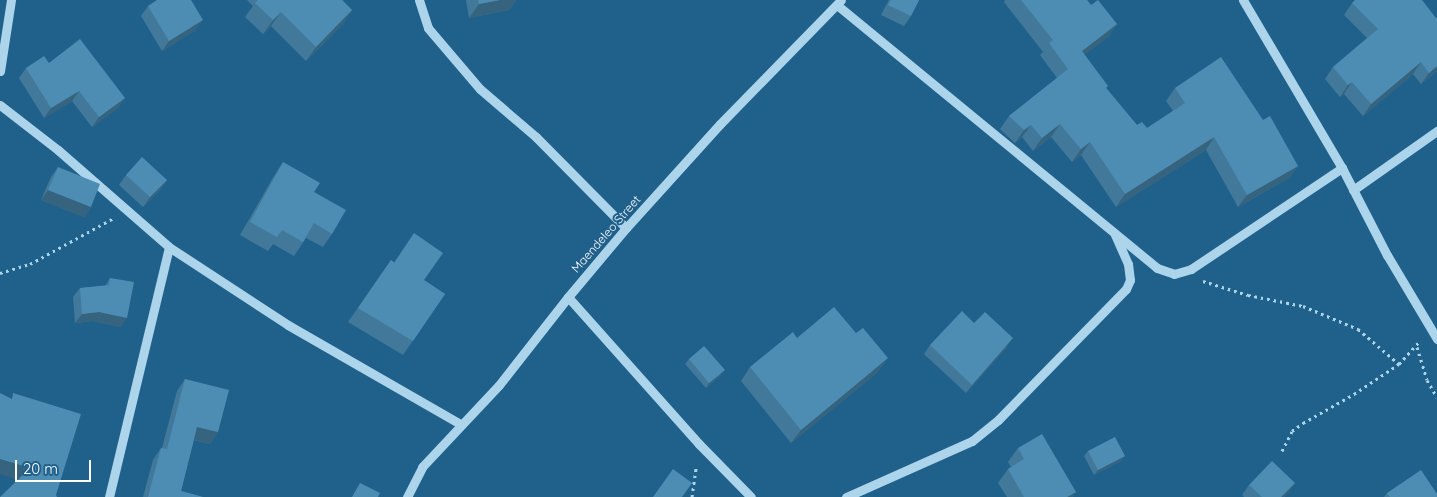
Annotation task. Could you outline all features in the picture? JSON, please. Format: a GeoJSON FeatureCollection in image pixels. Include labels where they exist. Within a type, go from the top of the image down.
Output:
{"type":"FeatureCollection","features":[{"type":"Feature","properties":{"kind":"street"},"geometry":{"type":"LineString","coordinates":[[0,71],[11,0]]}},
{"type":"Feature","properties":{"kind":"street"},"geometry":{"type":"LineString","coordinates":[[418,0],[428,28],[480,89],[536,137],[626,228]]}},
{"type":"Feature","properties":{"kind":"street"},"geometry":{"type":"LineString","coordinates":[[1243,0],[1342,168],[1387,255],[1437,339]]}},
{"type":"Feature","properties":{"kind":"street"},"geometry":{"type":"LineString","coordinates":[[839,2],[1157,268],[1174,274],[1191,269],[1342,168]]}},
{"type":"Feature","properties":{"kind":"street","name":"Maendeleo Street"},"geometry":{"type":"LineString","coordinates":[[407,497],[422,466],[499,385],[568,297],[626,228],[720,124],[839,2]]}},
{"type":"Feature","properties":{"kind":"street"},"geometry":{"type":"LineString","coordinates":[[0,104],[58,150],[169,247],[288,325],[460,424]]}},
{"type":"Feature","properties":{"kind":"street"},"geometry":{"type":"LineString","coordinates":[[1353,190],[1437,131]]}},
{"type":"Feature","properties":{"kind":"street"},"geometry":{"type":"LineString","coordinates":[[846,497],[972,441],[998,420],[1126,289],[1130,280],[1128,264],[1113,232]]}},
{"type":"Feature","properties":{"kind":"street"},"geometry":{"type":"LineString","coordinates":[[108,497],[169,247]]}},
{"type":"Feature","properties":{"kind":"street"},"geometry":{"type":"LineString","coordinates":[[568,297],[699,444],[751,497]]}},
{"type":"Feature","properties":{"kind":"path"},"geometry":{"type":"LineString","coordinates":[[0,272],[30,264],[128,210]]}},
{"type":"Feature","properties":{"kind":"path"},"geometry":{"type":"LineString","coordinates":[[1191,269],[1202,281],[1248,296],[1303,306],[1358,329],[1399,364]]}},
{"type":"Feature","properties":{"kind":"path"},"geometry":{"type":"LineString","coordinates":[[1282,452],[1292,431],[1354,394],[1399,364],[1417,346],[1429,327]]}},
{"type":"Feature","properties":{"kind":"path"},"geometry":{"type":"LineString","coordinates":[[1417,346],[1427,380],[1437,397]]}},
{"type":"Feature","properties":{"kind":"path"},"geometry":{"type":"LineString","coordinates":[[692,497],[699,444]]}},
{"type":"Feature","properties":{"kind":"building"},"geometry":{"type":"Polygon","coordinates":[[[157,0],[191,0],[203,20],[169,41],[148,6],[157,0]]]}},
{"type":"Feature","properties":{"kind":"building"},"geometry":{"type":"Polygon","coordinates":[[[258,0],[342,0],[352,10],[316,47],[281,12],[273,20],[255,3],[258,0]]]}},
{"type":"Feature","properties":{"kind":"building"},"geometry":{"type":"Polygon","coordinates":[[[478,0],[500,0],[479,4],[478,0]]]}},
{"type":"Feature","properties":{"kind":"building"},"geometry":{"type":"Polygon","coordinates":[[[891,0],[919,0],[911,16],[888,5],[891,0]]]}},
{"type":"Feature","properties":{"kind":"building"},"geometry":{"type":"Polygon","coordinates":[[[1021,0],[1087,0],[1091,5],[1098,0],[1117,24],[1082,51],[1108,86],[1106,88],[1137,125],[1142,122],[1147,128],[1185,103],[1175,88],[1221,57],[1263,120],[1270,116],[1298,166],[1247,195],[1214,137],[1125,194],[1090,142],[1081,149],[1060,124],[1042,138],[1031,125],[1024,130],[1009,116],[1068,69],[1049,43],[1053,40],[1021,0]]]}},
{"type":"Feature","properties":{"kind":"building"},"geometry":{"type":"Polygon","coordinates":[[[1355,0],[1422,0],[1437,17],[1437,66],[1429,73],[1421,62],[1371,104],[1352,82],[1348,85],[1333,67],[1378,29],[1352,3],[1355,0]]]}},
{"type":"Feature","properties":{"kind":"building"},"geometry":{"type":"Polygon","coordinates":[[[80,39],[125,98],[99,117],[79,91],[51,108],[26,68],[44,56],[49,63],[80,39]]]}},
{"type":"Feature","properties":{"kind":"building"},"geometry":{"type":"Polygon","coordinates":[[[142,157],[167,180],[150,197],[126,175],[142,157]]]}},
{"type":"Feature","properties":{"kind":"building"},"geometry":{"type":"Polygon","coordinates":[[[283,162],[320,183],[314,192],[346,210],[332,234],[314,223],[303,242],[282,230],[277,237],[250,222],[283,162]]]}},
{"type":"Feature","properties":{"kind":"building"},"geometry":{"type":"Polygon","coordinates":[[[58,167],[100,184],[91,207],[48,190],[58,167]]]}},
{"type":"Feature","properties":{"kind":"building"},"geometry":{"type":"Polygon","coordinates":[[[414,233],[443,253],[424,280],[445,294],[413,341],[358,308],[391,260],[394,263],[414,233]]]}},
{"type":"Feature","properties":{"kind":"building"},"geometry":{"type":"Polygon","coordinates":[[[110,278],[134,282],[127,318],[99,312],[82,314],[80,288],[109,285],[110,278]]]}},
{"type":"Feature","properties":{"kind":"building"},"geometry":{"type":"Polygon","coordinates":[[[834,307],[856,333],[863,328],[888,358],[801,430],[750,367],[793,332],[797,338],[834,307]]]}},
{"type":"Feature","properties":{"kind":"building"},"geometry":{"type":"Polygon","coordinates":[[[962,311],[974,323],[985,312],[1013,338],[972,385],[930,345],[962,311]]]}},
{"type":"Feature","properties":{"kind":"building"},"geometry":{"type":"Polygon","coordinates":[[[704,346],[725,370],[709,383],[689,359],[704,346]]]}},
{"type":"Feature","properties":{"kind":"building"},"geometry":{"type":"Polygon","coordinates":[[[185,379],[229,390],[218,432],[197,427],[181,491],[203,497],[148,497],[161,448],[167,449],[185,379]]]}},
{"type":"Feature","properties":{"kind":"building"},"geometry":{"type":"Polygon","coordinates":[[[0,393],[12,399],[13,393],[81,414],[56,495],[57,497],[0,497],[30,468],[0,459],[0,393]]]}},
{"type":"Feature","properties":{"kind":"building"},"geometry":{"type":"Polygon","coordinates":[[[1042,434],[1076,492],[1067,497],[1024,497],[1008,469],[1024,459],[1018,448],[1042,434]]]}},
{"type":"Feature","properties":{"kind":"building"},"geometry":{"type":"Polygon","coordinates":[[[1115,437],[1125,456],[1098,470],[1088,451],[1115,437]]]}},
{"type":"Feature","properties":{"kind":"building"},"geometry":{"type":"Polygon","coordinates":[[[1272,461],[1295,483],[1281,497],[1262,497],[1249,485],[1272,461]]]}},
{"type":"Feature","properties":{"kind":"building"},"geometry":{"type":"Polygon","coordinates":[[[673,469],[692,483],[682,497],[653,497],[673,469]]]}},
{"type":"Feature","properties":{"kind":"building"},"geometry":{"type":"Polygon","coordinates":[[[1421,470],[1437,494],[1437,497],[1390,497],[1387,493],[1421,470]]]}},
{"type":"Feature","properties":{"kind":"building"},"geometry":{"type":"Polygon","coordinates":[[[360,483],[380,493],[378,497],[352,497],[360,483]]]}}]}
